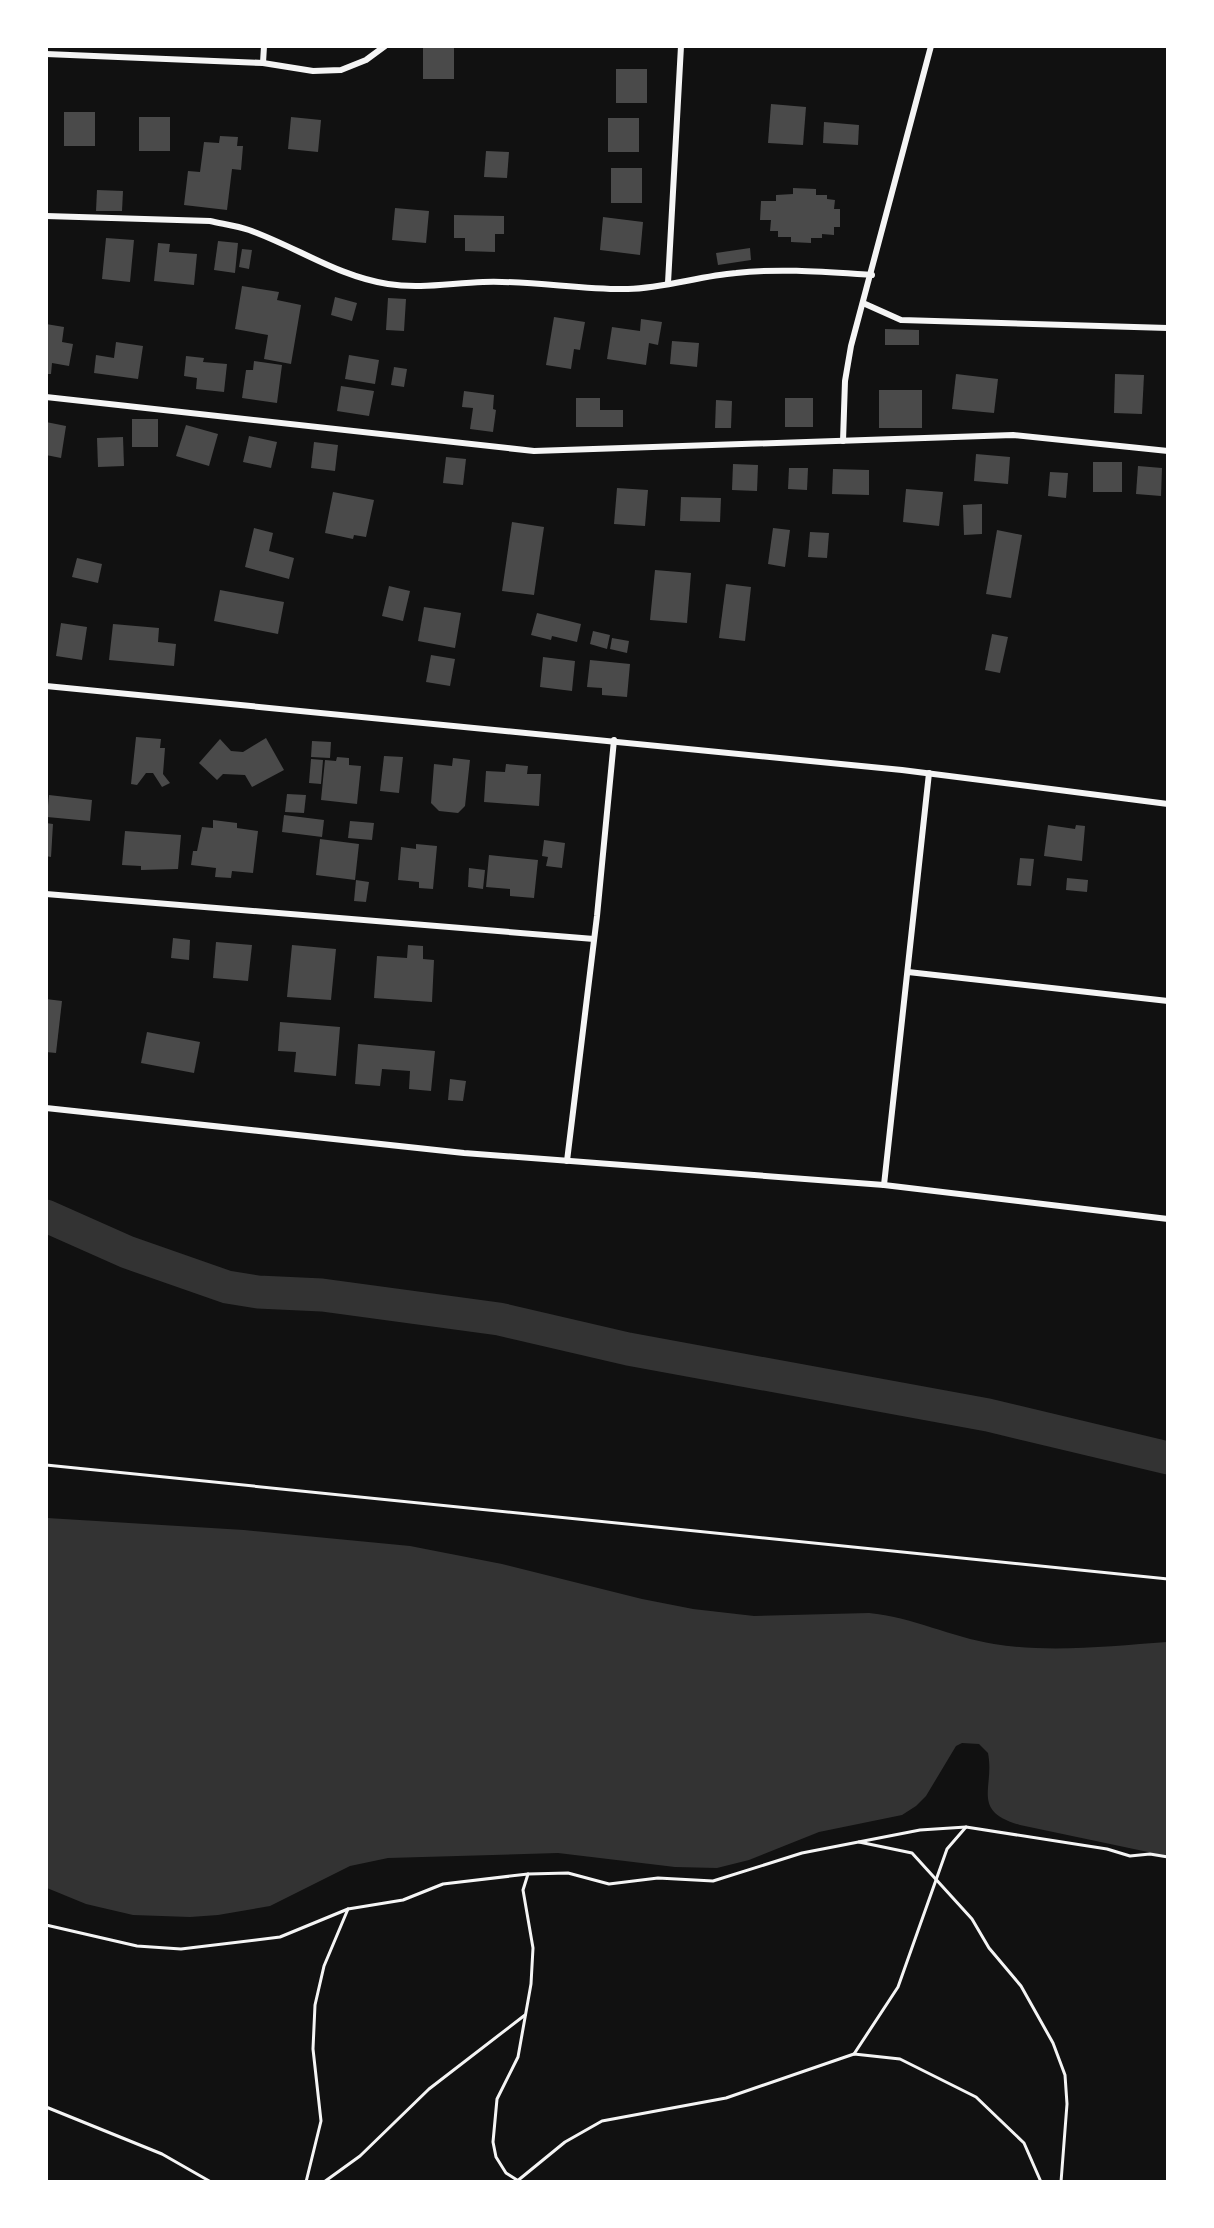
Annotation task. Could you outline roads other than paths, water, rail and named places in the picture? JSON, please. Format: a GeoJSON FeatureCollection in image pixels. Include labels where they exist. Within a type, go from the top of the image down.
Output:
{"type":"FeatureCollection","features":[{"type":"Feature","properties":{"kind":"street"},"geometry":{"type":"LineString","coordinates":[[263,63],[264,46]]}},
{"type":"Feature","properties":{"kind":"street"},"geometry":{"type":"LineString","coordinates":[[46,54],[263,63],[313,71],[341,70],[366,60],[385,46]]}},
{"type":"Feature","properties":{"kind":"street"},"geometry":{"type":"LineString","coordinates":[[668,283],[681,46]]}},
{"type":"Feature","properties":{"kind":"street"},"geometry":{"type":"LineString","coordinates":[[843,441],[845,381],[863,303],[932,46]]}},
{"type":"Feature","properties":{"kind":"street"},"geometry":{"type":"LineString","coordinates":[[46,216],[210,221],[249,230],[344,273],[389,284],[416,287],[484,282],[537,282],[626,289],[770,270],[872,274]]}},
{"type":"Feature","properties":{"kind":"street"},"geometry":{"type":"LineString","coordinates":[[863,303],[901,320],[1167,328]]}},
{"type":"Feature","properties":{"kind":"street"},"geometry":{"type":"LineString","coordinates":[[46,397],[534,451],[1013,435],[1167,451]]}},
{"type":"Feature","properties":{"kind":"street"},"geometry":{"type":"LineString","coordinates":[[46,686],[614,740],[929,773],[1167,804]]}},
{"type":"Feature","properties":{"kind":"street"},"geometry":{"type":"LineString","coordinates":[[567,1161],[594,939],[614,740]]}},
{"type":"Feature","properties":{"kind":"street"},"geometry":{"type":"LineString","coordinates":[[884,1185],[929,773]]}},
{"type":"Feature","properties":{"kind":"street"},"geometry":{"type":"LineString","coordinates":[[46,894],[594,939]]}},
{"type":"Feature","properties":{"kind":"street"},"geometry":{"type":"LineString","coordinates":[[908,972],[1167,1002]]}},
{"type":"Feature","properties":{"kind":"street"},"geometry":{"type":"LineString","coordinates":[[46,1108],[464,1153],[884,1185],[1167,1218]]}},
{"type":"Feature","properties":{"kind":"waterway"},"geometry":{"type":"LineString","coordinates":[[46,1216],[127,1252],[227,1287],[258,1292],[322,1295],[499,1319],[628,1349],[988,1415],[1168,1458]]}}]}
